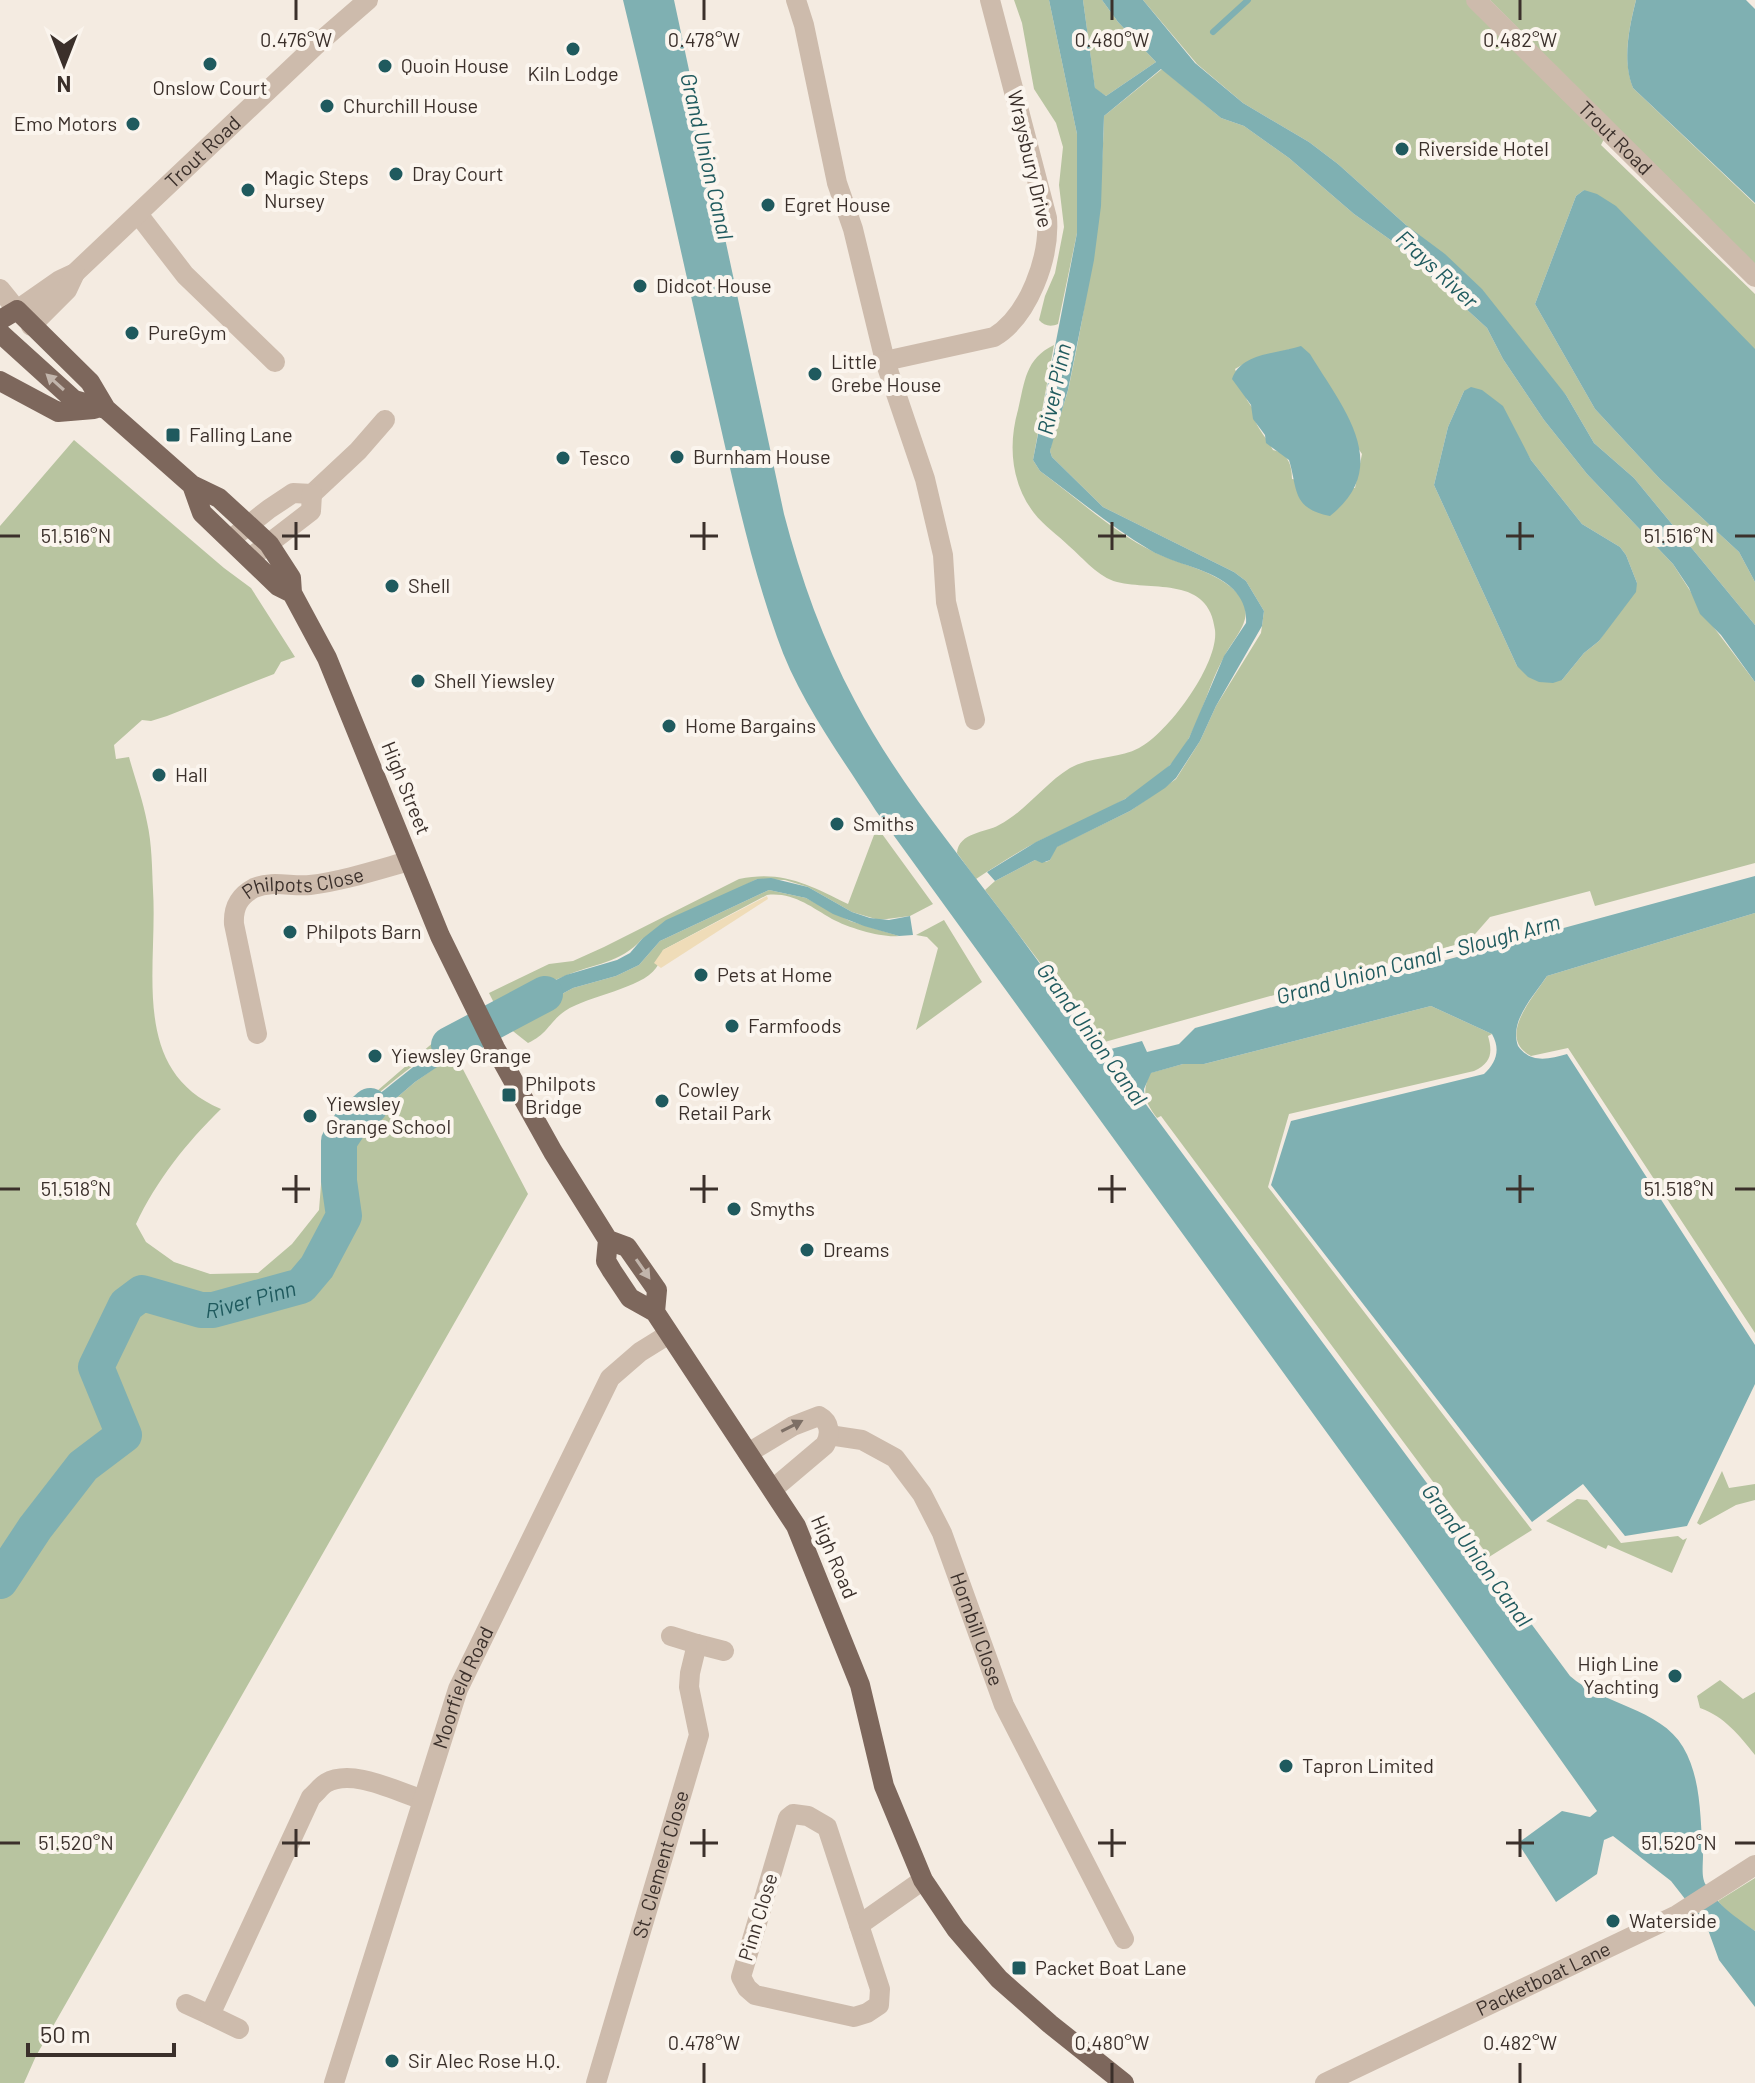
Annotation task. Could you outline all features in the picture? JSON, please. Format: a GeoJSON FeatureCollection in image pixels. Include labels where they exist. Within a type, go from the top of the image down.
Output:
{"type":"FeatureCollection","features":[{"type":"Feature","properties":{"kind":"main road","name":"High Street"},"geometry":{"type":"LineString","coordinates":[[8,315],[31,326],[90,382],[106,409],[192,485],[219,498],[269,544],[291,578],[292,593],[327,658],[409,861],[493,1045],[553,1152],[608,1240],[606,1261],[612,1271],[630,1298],[655,1312]]}},
{"type":"Feature","properties":{"kind":"main road"},"geometry":{"type":"LineString","coordinates":[[4,343],[31,326]]}},
{"type":"Feature","properties":{"kind":"main road","name":"High Street"},"geometry":{"type":"LineString","coordinates":[[4,343],[74,400],[106,409]]}},
{"type":"Feature","properties":{"kind":"main road"},"geometry":{"type":"LineString","coordinates":[[0,381],[58,412],[106,409]]}},
{"type":"Feature","properties":{"kind":"main road","name":"High Street"},"geometry":{"type":"LineString","coordinates":[[192,485],[202,513],[278,586],[292,593]]}},
{"type":"Feature","properties":{"kind":"main road","name":"High Road"},"geometry":{"type":"LineString","coordinates":[[655,1312],[796,1526],[860,1685],[884,1786],[923,1880],[956,1929],[999,1979],[1124,2083]]}},
{"type":"Feature","properties":{"kind":"street","name":"Trout Road"},"geometry":{"type":"LineString","coordinates":[[75,273],[315,46],[368,0]]}},
{"type":"Feature","properties":{"kind":"street"},"geometry":{"type":"LineString","coordinates":[[796,0],[837,183],[853,229],[885,361],[925,479],[943,555],[946,602],[975,720]]}},
{"type":"Feature","properties":{"kind":"street","name":"Wraysbury Drive"},"geometry":{"type":"LineString","coordinates":[[885,361],[994,337],[1022,308],[1042,264],[1047,242],[1047,218],[990,0]]}},
{"type":"Feature","properties":{"kind":"street","name":"Trout Road"},"geometry":{"type":"LineString","coordinates":[[1476,0],[1755,277]]}},
{"type":"Feature","properties":{"kind":"street"},"geometry":{"type":"LineString","coordinates":[[138,214],[185,275],[275,362]]}},
{"type":"Feature","properties":{"kind":"street"},"geometry":{"type":"LineString","coordinates":[[8,315],[56,282],[75,273]]}},
{"type":"Feature","properties":{"kind":"street"},"geometry":{"type":"LineString","coordinates":[[31,326],[67,290],[75,273]]}},
{"type":"Feature","properties":{"kind":"street","name":"High Street"},"geometry":{"type":"LineString","coordinates":[[0,289],[8,315]]}},
{"type":"Feature","properties":{"kind":"street"},"geometry":{"type":"LineString","coordinates":[[250,558],[311,511],[312,494],[358,451],[385,420]]}},
{"type":"Feature","properties":{"kind":"street"},"geometry":{"type":"LineString","coordinates":[[231,539],[293,493],[312,494]]}},
{"type":"Feature","properties":{"kind":"street","name":"Philpots Close"},"geometry":{"type":"LineString","coordinates":[[257,1034],[234,924],[235,908],[241,896],[258,886],[311,885],[409,861]]}},
{"type":"Feature","properties":{"kind":"street","name":"Moorfield Road"},"geometry":{"type":"LineString","coordinates":[[334,2083],[421,1799],[468,1666],[610,1378],[640,1352],[669,1334]]}},
{"type":"Feature","properties":{"kind":"street","name":"Hornbill Close"},"geometry":{"type":"LineString","coordinates":[[748,1453],[813,1417],[825,1420],[829,1435],[862,1440],[895,1458],[909,1474],[942,1533],[1004,1705],[1124,1939]]}},
{"type":"Feature","properties":{"kind":"street"},"geometry":{"type":"LineString","coordinates":[[773,1489],[818,1454],[829,1435]]}},
{"type":"Feature","properties":{"kind":"street"},"geometry":{"type":"LineString","coordinates":[[671,1636],[724,1651]]}},
{"type":"Feature","properties":{"kind":"street","name":"St. Clement Close"},"geometry":{"type":"LineString","coordinates":[[596,2083],[699,1735],[689,1687],[697,1644]]}},
{"type":"Feature","properties":{"kind":"street"},"geometry":{"type":"LineString","coordinates":[[210,2015],[311,1797],[325,1784],[340,1778],[356,1779],[421,1799]]}},
{"type":"Feature","properties":{"kind":"street","name":"Pinn Close"},"geometry":{"type":"LineString","coordinates":[[793,1814],[808,1816],[827,1827],[859,1925],[880,1989],[879,2005],[867,2013],[854,2017],[755,1995],[747,1988],[741,1977],[743,1966],[788,1818],[793,1814]]}},
{"type":"Feature","properties":{"kind":"street","name":"Packetboat Lane"},"geometry":{"type":"LineString","coordinates":[[1325,2083],[1677,1915],[1755,1865]]}},
{"type":"Feature","properties":{"kind":"street"},"geometry":{"type":"LineString","coordinates":[[859,1925],[923,1880]]}},
{"type":"Feature","properties":{"kind":"street"},"geometry":{"type":"LineString","coordinates":[[186,2004],[239,2029]]}},
{"type":"Feature","properties":{"kind":"green space"},"geometry":{"type":"Polygon","coordinates":[[[1014,0],[1049,0],[1077,134],[1077,233],[1058,324],[1053,325],[1045,325],[1039,320],[1055,273],[1064,227],[1059,185],[1063,147],[1056,123],[1034,89],[1022,23],[1014,0]]]}},
{"type":"Feature","properties":{"kind":"green space"},"geometry":{"type":"Polygon","coordinates":[[[1083,0],[1102,0],[1156,62],[1106,96],[1095,89],[1083,0]]]}},
{"type":"Feature","properties":{"kind":"green space"},"geometry":{"type":"Polygon","coordinates":[[[1143,0],[1470,0],[1607,133],[1601,145],[1755,294],[1755,351],[1584,190],[1576,196],[1535,304],[1595,409],[1660,479],[1739,552],[1755,582],[1755,625],[1634,478],[1594,443],[1566,395],[1406,225],[1338,164],[1309,142],[1243,103],[1197,64],[1143,0]]]}},
{"type":"Feature","properties":{"kind":"green space"},"geometry":{"type":"Polygon","coordinates":[[[1490,0],[1636,0],[1627,55],[1633,88],[1755,204],[1755,267],[1490,0]]]}},
{"type":"Feature","properties":{"kind":"green space"},"geometry":{"type":"Polygon","coordinates":[[[1162,69],[1221,118],[1244,126],[1289,158],[1354,214],[1392,241],[1487,328],[1503,359],[1544,420],[1587,474],[1673,564],[1712,625],[1755,682],[1755,863],[1595,906],[1590,891],[1490,917],[1469,941],[1101,1043],[985,890],[995,881],[1035,860],[1050,860],[1056,847],[1130,811],[1176,779],[1261,633],[1264,611],[1246,581],[1234,572],[1103,507],[1052,457],[1050,451],[1069,386],[1088,285],[1097,218],[1104,116],[1162,69]],[[1291,349],[1235,369],[1257,425],[1273,450],[1288,460],[1292,479],[1355,488],[1362,454],[1291,349]],[[1464,391],[1448,427],[1434,485],[1517,666],[1562,680],[1584,653],[1599,641],[1637,583],[1620,547],[1582,524],[1520,442],[1464,391]]]}},
{"type":"Feature","properties":{"kind":"green space"},"geometry":{"type":"Polygon","coordinates":[[[1054,345],[1033,460],[1040,471],[1139,544],[1224,582],[1241,597],[1246,615],[1217,670],[1188,741],[1170,765],[1125,799],[1031,845],[976,879],[957,853],[962,841],[1009,819],[1070,768],[1087,761],[1131,752],[1151,740],[1189,696],[1209,661],[1214,644],[1211,613],[1202,601],[1178,589],[1117,582],[1104,576],[1042,522],[1026,501],[1014,463],[1015,423],[1022,390],[1032,364],[1054,345]]]}},
{"type":"Feature","properties":{"kind":"green space"},"geometry":{"type":"Polygon","coordinates":[[[74,440],[251,588],[295,657],[281,662],[274,674],[167,716],[151,721],[142,720],[114,745],[116,759],[129,757],[149,830],[154,920],[152,984],[160,1043],[172,1069],[192,1092],[221,1109],[173,1163],[144,1208],[136,1224],[146,1242],[174,1262],[210,1274],[258,1273],[292,1244],[319,1210],[323,1159],[328,1139],[348,1116],[450,1028],[454,1034],[373,1098],[334,1139],[342,1215],[315,1266],[299,1285],[212,1307],[172,1302],[213,1310],[301,1286],[317,1267],[344,1216],[339,1160],[344,1143],[415,1082],[455,1054],[528,1194],[36,2056],[24,2083],[0,2083],[0,526],[74,440]]]}},
{"type":"Feature","properties":{"kind":"green space"},"geometry":{"type":"Polygon","coordinates":[[[877,827],[933,904],[910,916],[879,920],[852,912],[808,887],[785,880],[757,879],[642,939],[625,954],[556,980],[497,1009],[489,993],[549,964],[573,961],[604,947],[739,879],[783,878],[808,885],[848,904],[877,827]]]}},
{"type":"Feature","properties":{"kind":"green space"},"geometry":{"type":"Polygon","coordinates":[[[769,890],[806,898],[850,921],[899,936],[856,929],[793,898],[767,895],[663,950],[657,966],[649,975],[627,987],[575,1005],[528,1043],[505,1025],[573,988],[616,976],[639,965],[660,941],[769,890]]]}},
{"type":"Feature","properties":{"kind":"green space"},"geometry":{"type":"Polygon","coordinates":[[[1755,913],[1755,1333],[1568,1048],[1531,1056],[1521,1048],[1517,1028],[1547,976],[1755,913]]]}},
{"type":"Feature","properties":{"kind":"green space"},"geometry":{"type":"Polygon","coordinates":[[[944,920],[982,982],[916,1030],[938,948],[927,937],[916,935],[944,920]]]}},
{"type":"Feature","properties":{"kind":"green space"},"geometry":{"type":"Polygon","coordinates":[[[1431,1006],[1492,1034],[1488,1036],[1490,1052],[1484,1065],[1474,1071],[1289,1114],[1268,1187],[1532,1530],[1489,1557],[1161,1116],[1157,1118],[1146,1096],[1150,1073],[1183,1064],[1204,1064],[1431,1006]]]}},
{"type":"Feature","properties":{"kind":"green space"},"geometry":{"type":"Polygon","coordinates":[[[1722,1471],[1729,1488],[1755,1484],[1755,1500],[1736,1505],[1700,1525],[1697,1523],[1722,1471]]]}},
{"type":"Feature","properties":{"kind":"green space"},"geometry":{"type":"Polygon","coordinates":[[[1577,1499],[1587,1500],[1621,1543],[1678,1536],[1683,1540],[1687,1538],[1672,1573],[1608,1545],[1606,1549],[1546,1521],[1577,1499]]]}},
{"type":"Feature","properties":{"kind":"green space"},"geometry":{"type":"Polygon","coordinates":[[[1720,1680],[1743,1699],[1755,1692],[1755,1755],[1724,1722],[1700,1708],[1697,1696],[1720,1680]]]}},
{"type":"Feature","properties":{"kind":"green space"},"geometry":{"type":"Polygon","coordinates":[[[1755,1878],[1755,1931],[1729,1914],[1718,1901],[1755,1878]]]}},
{"type":"Feature","properties":{"kind":"sand"},"geometry":{"type":"Polygon","coordinates":[[[767,896],[768,899],[661,968],[654,963],[663,950],[767,896]]]}},
{"type":"Feature","properties":{"kind":"water","name":"Grand Union Canal"},"geometry":{"type":"Polygon","coordinates":[[[623,0],[674,0],[784,514],[805,586],[833,656],[855,701],[906,784],[1107,1050],[1142,1041],[1147,1052],[1179,1044],[1195,1028],[1755,876],[1755,913],[1547,976],[1524,1010],[1517,1027],[1518,1046],[1529,1056],[1547,1058],[1567,1054],[1755,1345],[1755,1384],[1687,1526],[1625,1536],[1583,1484],[1532,1522],[1271,1185],[1291,1121],[1484,1074],[1496,1056],[1492,1034],[1431,1006],[1204,1064],[1183,1064],[1151,1073],[1144,1089],[1145,1103],[1570,1676],[1660,1723],[1683,1747],[1697,1786],[1704,1882],[1722,1906],[1755,1931],[1755,2007],[1719,1960],[1707,1927],[1671,1881],[1613,1836],[1604,1840],[1597,1874],[1556,1902],[1518,1843],[1562,1811],[1590,1817],[1597,1811],[1404,1539],[876,811],[808,705],[777,637],[750,550],[623,0]]]}},
{"type":"Feature","properties":{"kind":"water","name":"Frays River"},"geometry":{"type":"Polygon","coordinates":[[[1049,0],[1083,0],[1095,88],[1106,96],[1156,62],[1102,0],[1143,0],[1195,63],[1243,103],[1309,142],[1338,164],[1482,289],[1566,395],[1594,443],[1634,478],[1755,625],[1755,682],[1721,635],[1700,614],[1689,588],[1673,564],[1587,474],[1544,420],[1503,359],[1487,328],[1392,241],[1354,214],[1289,158],[1244,126],[1221,118],[1161,69],[1104,116],[1101,206],[1094,260],[1068,390],[1050,451],[1052,457],[1103,507],[1234,572],[1246,581],[1264,611],[1262,626],[1216,706],[1200,741],[1176,778],[1130,811],[1057,847],[1050,860],[1042,863],[1035,860],[995,881],[987,872],[1036,842],[1125,799],[1170,765],[1189,738],[1224,656],[1246,623],[1241,600],[1224,582],[1160,555],[1136,541],[1040,471],[1033,460],[1077,233],[1077,134],[1049,0]]]}},
{"type":"Feature","properties":{"kind":"water"},"geometry":{"type":"Polygon","coordinates":[[[1636,0],[1746,0],[1755,9],[1755,203],[1633,88],[1627,56],[1636,0]]]}},
{"type":"Feature","properties":{"kind":"water"},"geometry":{"type":"Polygon","coordinates":[[[1584,190],[1616,206],[1755,349],[1755,582],[1739,552],[1660,479],[1595,409],[1535,304],[1576,196],[1584,190]]]}},
{"type":"Feature","properties":{"kind":"water"},"geometry":{"type":"Polygon","coordinates":[[[1301,346],[1310,354],[1336,394],[1356,436],[1360,456],[1358,477],[1349,497],[1330,516],[1308,508],[1302,502],[1289,460],[1266,443],[1265,435],[1253,419],[1251,405],[1232,379],[1243,364],[1252,359],[1301,346]]]}},
{"type":"Feature","properties":{"kind":"water"},"geometry":{"type":"Polygon","coordinates":[[[1471,387],[1482,390],[1503,406],[1531,460],[1582,524],[1620,547],[1637,583],[1636,592],[1599,641],[1584,653],[1562,680],[1553,683],[1528,677],[1517,666],[1434,485],[1448,427],[1464,391],[1471,387]]]}},
{"type":"Feature","properties":{"kind":"water"},"geometry":{"type":"Polygon","coordinates":[[[771,878],[808,887],[852,912],[870,918],[889,920],[910,916],[913,935],[899,936],[864,926],[833,914],[806,898],[769,890],[660,941],[639,965],[616,976],[573,988],[505,1025],[497,1009],[566,975],[617,960],[630,953],[666,920],[757,879],[771,878]]]}},
{"type":"Feature","properties":{"kind":"water"},"geometry":{"type":"Polygon","coordinates":[[[479,1020],[486,1034],[415,1082],[344,1143],[333,1139],[369,1102],[456,1034],[479,1020]]]}},
{"type":"Feature","properties":{"kind":"waterway"},"geometry":{"type":"LineString","coordinates":[[1213,32],[1248,0]]}},
{"type":"Feature","properties":{"kind":"waterway","name":"River Pinn"},"geometry":{"type":"LineString","coordinates":[[449,1045],[545,994]]}},
{"type":"Feature","properties":{"kind":"waterway","name":"River Pinn"},"geometry":{"type":"LineString","coordinates":[[0,1581],[35,1528],[83,1466],[124,1435],[96,1367],[126,1305],[142,1293],[201,1310],[213,1310],[301,1286],[317,1267],[344,1216],[339,1181],[339,1141],[351,1123],[370,1106]]}},
{"type":"Feature","properties":{"kind":"place","name":"Kiln Lodge"},"geometry":{"type":"Point","coordinates":[573,49]}},
{"type":"Feature","properties":{"kind":"place","name":"Onslow Court"},"geometry":{"type":"Point","coordinates":[210,64]}},
{"type":"Feature","properties":{"kind":"place","name":"Quoin House"},"geometry":{"type":"Point","coordinates":[385,66]}},
{"type":"Feature","properties":{"kind":"place","name":"Churchill House"},"geometry":{"type":"Point","coordinates":[327,106]}},
{"type":"Feature","properties":{"kind":"place","name":"Emo Motors"},"geometry":{"type":"Point","coordinates":[133,124]}},
{"type":"Feature","properties":{"kind":"place","name":"Riverside Hotel"},"geometry":{"type":"Point","coordinates":[1402,149]}},
{"type":"Feature","properties":{"kind":"place","name":"Dray Court"},"geometry":{"type":"Point","coordinates":[396,174]}},
{"type":"Feature","properties":{"kind":"place","name":"Magic Steps Nursey"},"geometry":{"type":"Point","coordinates":[248,190]}},
{"type":"Feature","properties":{"kind":"place","name":"Egret House"},"geometry":{"type":"Point","coordinates":[768,205]}},
{"type":"Feature","properties":{"kind":"place","name":"Didcot House"},"geometry":{"type":"Point","coordinates":[640,286]}},
{"type":"Feature","properties":{"kind":"place","name":"PureGym"},"geometry":{"type":"Point","coordinates":[132,333]}},
{"type":"Feature","properties":{"kind":"place","name":"Little Grebe House"},"geometry":{"type":"Point","coordinates":[815,374]}},
{"type":"Feature","properties":{"kind":"place","name":"Falling Lane"},"geometry":{"type":"Point","coordinates":[173,435]}},
{"type":"Feature","properties":{"kind":"place","name":"Burnham House"},"geometry":{"type":"Point","coordinates":[677,457]}},
{"type":"Feature","properties":{"kind":"place","name":"Tesco"},"geometry":{"type":"Point","coordinates":[563,458]}},
{"type":"Feature","properties":{"kind":"place","name":"Shell"},"geometry":{"type":"Point","coordinates":[392,586]}},
{"type":"Feature","properties":{"kind":"place","name":"Shell Yiewsley"},"geometry":{"type":"Point","coordinates":[418,681]}},
{"type":"Feature","properties":{"kind":"place","name":"Home Bargains"},"geometry":{"type":"Point","coordinates":[669,726]}},
{"type":"Feature","properties":{"kind":"place","name":"Hall"},"geometry":{"type":"Point","coordinates":[159,775]}},
{"type":"Feature","properties":{"kind":"place","name":"Smiths"},"geometry":{"type":"Point","coordinates":[837,824]}},
{"type":"Feature","properties":{"kind":"place","name":"Philpots Barn"},"geometry":{"type":"Point","coordinates":[290,932]}},
{"type":"Feature","properties":{"kind":"place","name":"Pets at Home"},"geometry":{"type":"Point","coordinates":[701,975]}},
{"type":"Feature","properties":{"kind":"place","name":"Farmfoods"},"geometry":{"type":"Point","coordinates":[732,1026]}},
{"type":"Feature","properties":{"kind":"place","name":"Yiewsley Grange"},"geometry":{"type":"Point","coordinates":[375,1056]}},
{"type":"Feature","properties":{"kind":"place","name":"Philpots Bridge"},"geometry":{"type":"Point","coordinates":[509,1095]}},
{"type":"Feature","properties":{"kind":"place","name":"Cowley Retail Park"},"geometry":{"type":"Point","coordinates":[662,1101]}},
{"type":"Feature","properties":{"kind":"place","name":"Yiewsley Grange School"},"geometry":{"type":"Point","coordinates":[310,1116]}},
{"type":"Feature","properties":{"kind":"place","name":"Smyths"},"geometry":{"type":"Point","coordinates":[734,1209]}},
{"type":"Feature","properties":{"kind":"place","name":"Dreams"},"geometry":{"type":"Point","coordinates":[807,1250]}},
{"type":"Feature","properties":{"kind":"place","name":"High Line Yachting"},"geometry":{"type":"Point","coordinates":[1675,1676]}},
{"type":"Feature","properties":{"kind":"place","name":"Tapron Limited"},"geometry":{"type":"Point","coordinates":[1286,1766]}},
{"type":"Feature","properties":{"kind":"place","name":"Waterside"},"geometry":{"type":"Point","coordinates":[1613,1921]}},
{"type":"Feature","properties":{"kind":"place","name":"Packet Boat Lane"},"geometry":{"type":"Point","coordinates":[1019,1968]}},
{"type":"Feature","properties":{"kind":"place","name":"Sir Alec Rose H.Q."},"geometry":{"type":"Point","coordinates":[392,2061]}},
{"type":"Feature","properties":{"kind":"water label","name":"Grand Union Canal - Slough Arm"},"geometry":{"type":"Point","coordinates":[1418,959]}}]}
